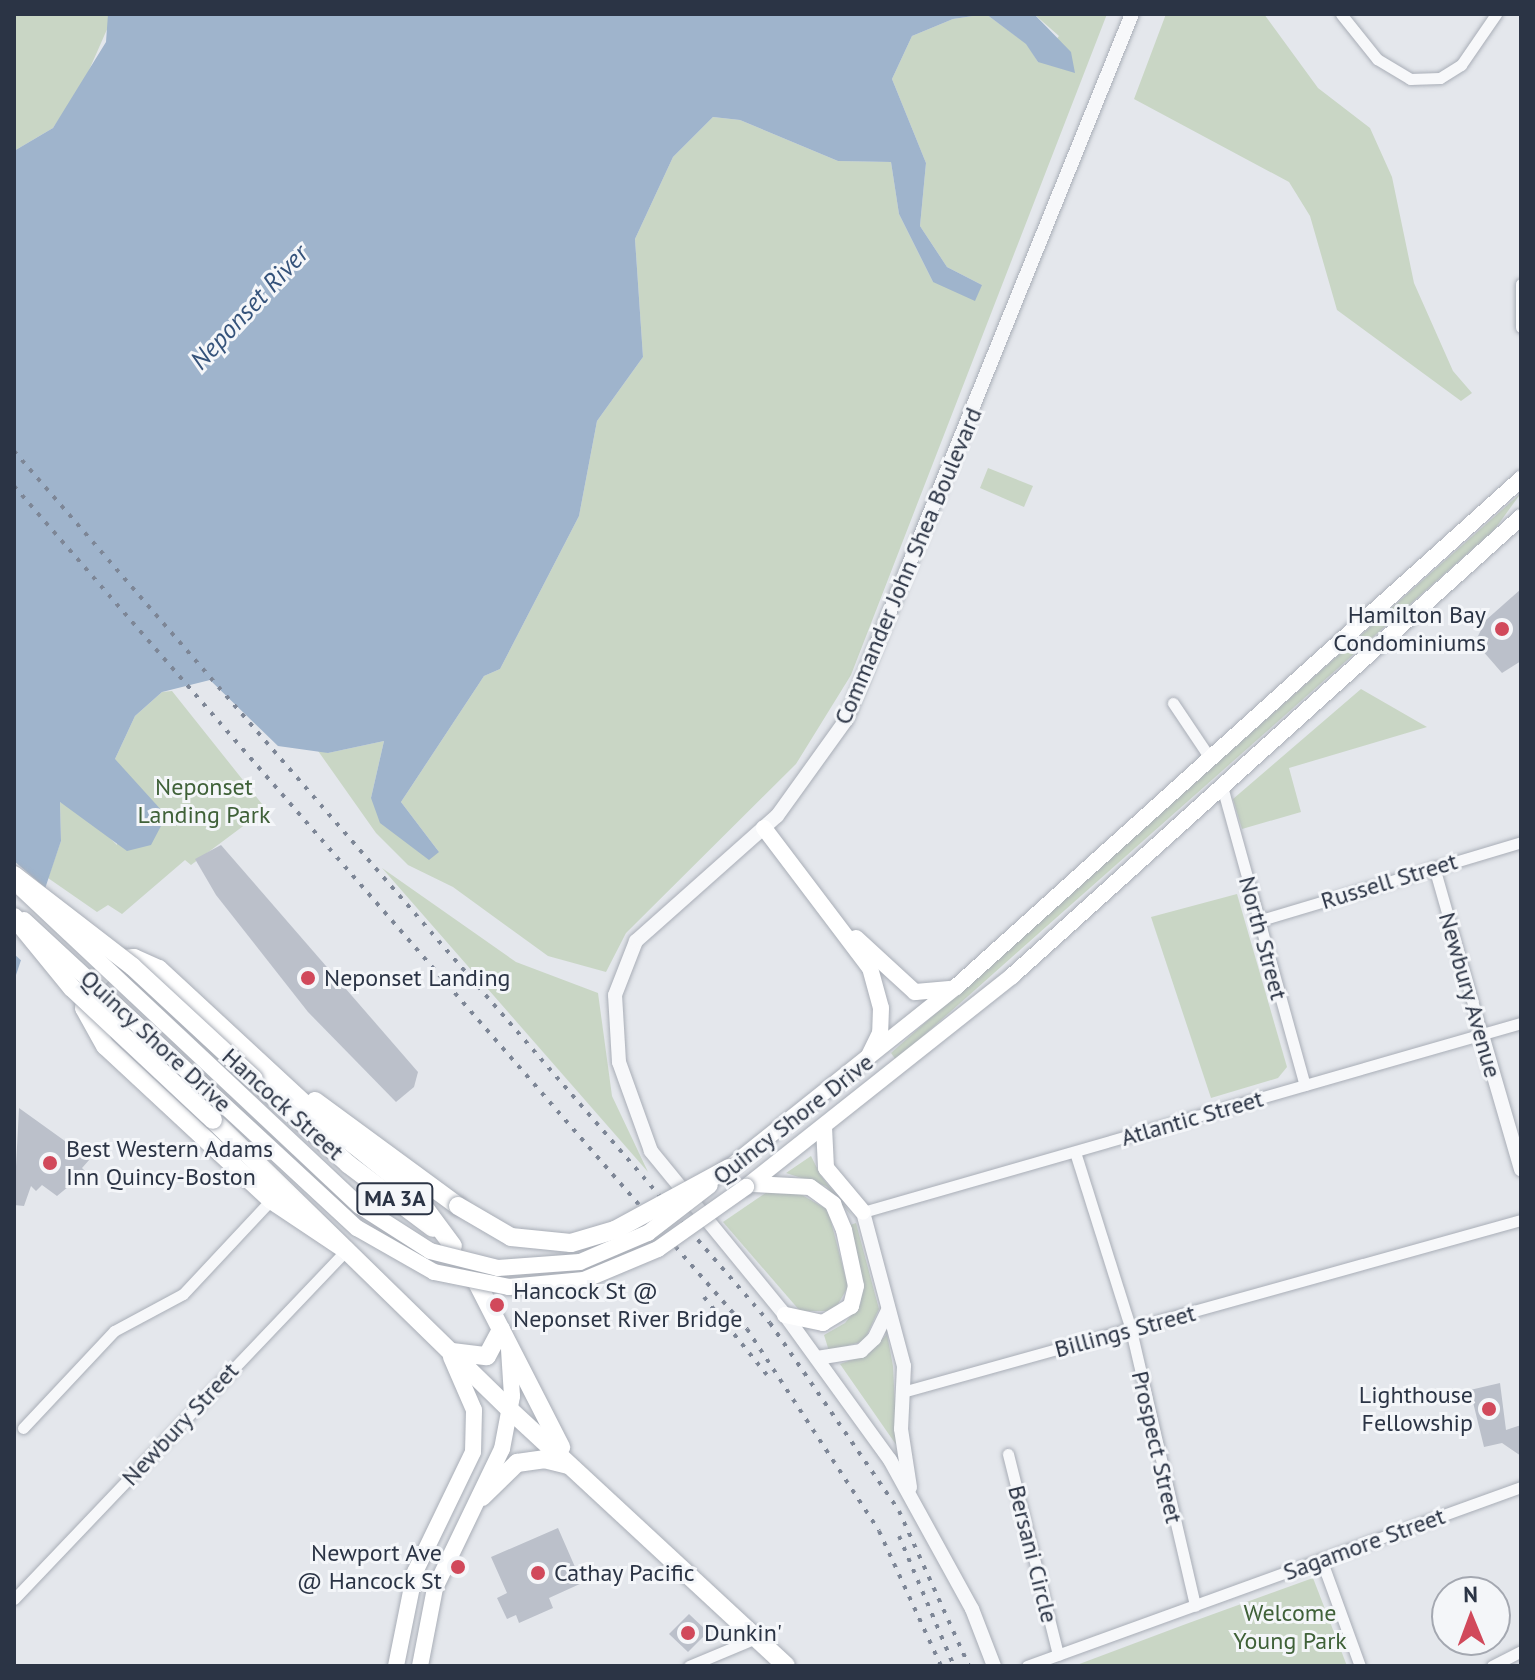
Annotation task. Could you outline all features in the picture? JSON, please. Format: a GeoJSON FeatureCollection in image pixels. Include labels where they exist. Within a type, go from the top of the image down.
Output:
{"type":"FeatureCollection","features":[{"type":"Feature","properties":{"kind":"main road","name":"Quincy Shore Drive"},"geometry":{"type":"LineString","coordinates":[[14,882],[360,1206],[430,1251],[498,1268],[580,1262],[648,1233],[866,1063],[956,987],[1521,479]]}},
{"type":"Feature","properties":{"kind":"main road","name":"Quincy Shore Drive"},"geometry":{"type":"LineString","coordinates":[[14,911],[357,1228],[434,1272],[509,1287],[584,1280],[658,1249],[746,1187],[1012,976],[1223,790],[1521,517]]}},
{"type":"Feature","properties":{"kind":"main road"},"geometry":{"type":"LineString","coordinates":[[764,828],[837,921],[877,988],[880,1033],[866,1063]]}},
{"type":"Feature","properties":{"kind":"main road","name":"Hancock Street"},"geometry":{"type":"LineString","coordinates":[[14,875],[133,967],[258,1071],[329,1149],[453,1246],[504,1336],[551,1433],[590,1484]]}},
{"type":"Feature","properties":{"kind":"main road","name":"Hancock Street"},"geometry":{"type":"LineString","coordinates":[[14,917],[72,988],[213,1120],[510,1410],[786,1666]]}},
{"type":"Feature","properties":{"kind":"main road"},"geometry":{"type":"LineString","coordinates":[[837,921],[915,992],[932,995],[956,987]]}},
{"type":"Feature","properties":{"kind":"main road"},"geometry":{"type":"LineString","coordinates":[[346,1250],[271,1200],[105,1046],[87,1018],[86,998],[115,960],[147,961],[258,1071],[458,1206],[511,1237],[571,1243],[615,1230],[729,1168]]}},
{"type":"Feature","properties":{"kind":"main road"},"geometry":{"type":"LineString","coordinates":[[824,1127],[826,1168],[863,1212]]}},
{"type":"Feature","properties":{"kind":"main road"},"geometry":{"type":"LineString","coordinates":[[746,1187],[800,1184],[826,1197],[842,1220],[856,1286],[851,1306],[823,1323],[785,1315]]}},
{"type":"Feature","properties":{"kind":"main road"},"geometry":{"type":"LineString","coordinates":[[446,1349],[472,1358],[487,1356],[504,1336]]}},
{"type":"Feature","properties":{"kind":"main road"},"geometry":{"type":"LineString","coordinates":[[420,1666],[435,1588],[482,1497],[510,1410],[504,1336]]}},
{"type":"Feature","properties":{"kind":"main road"},"geometry":{"type":"LineString","coordinates":[[396,1666],[415,1572],[463,1481],[475,1444],[471,1396],[446,1349]]}},
{"type":"Feature","properties":{"kind":"main road"},"geometry":{"type":"LineString","coordinates":[[482,1497],[517,1463],[544,1459],[570,1466]]}},
{"type":"Feature","properties":{"kind":"street","name":"Commander John Shea Boulevard"},"geometry":{"type":"LineString","coordinates":[[994,1666],[972,1609],[912,1499],[785,1315],[651,1151],[627,1093],[614,1016],[618,982],[636,941],[764,828],[807,781],[846,720],[1132,14]]}},
{"type":"Feature","properties":{"kind":"street"},"geometry":{"type":"LineString","coordinates":[[1341,14],[1377,59],[1410,79],[1440,78],[1461,65],[1496,14]]}},
{"type":"Feature","properties":{"kind":"street"},"geometry":{"type":"LineString","coordinates":[[1521,284],[1521,327]]}},
{"type":"Feature","properties":{"kind":"street"},"geometry":{"type":"LineString","coordinates":[[1173,703],[1210,758]]}},
{"type":"Feature","properties":{"kind":"street","name":"North Street"},"geometry":{"type":"LineString","coordinates":[[1223,790],[1305,1085]]}},
{"type":"Feature","properties":{"kind":"street","name":"Russell Street"},"geometry":{"type":"LineString","coordinates":[[1258,921],[1521,842]]}},
{"type":"Feature","properties":{"kind":"street","name":"Newbury Avenue"},"geometry":{"type":"LineString","coordinates":[[1434,867],[1521,1169]]}},
{"type":"Feature","properties":{"kind":"street","name":"Atlantic Street"},"geometry":{"type":"LineString","coordinates":[[863,1212],[1521,1023]]}},
{"type":"Feature","properties":{"kind":"street","name":"Prospect Street"},"geometry":{"type":"LineString","coordinates":[[1075,1152],[1131,1330],[1195,1606]]}},
{"type":"Feature","properties":{"kind":"street"},"geometry":{"type":"LineString","coordinates":[[23,1428],[114,1331],[183,1294],[271,1200]]}},
{"type":"Feature","properties":{"kind":"street"},"geometry":{"type":"LineString","coordinates":[[863,1212],[889,1309],[906,1391],[901,1429],[912,1499]]}},
{"type":"Feature","properties":{"kind":"street","name":"Billings Street"},"geometry":{"type":"LineString","coordinates":[[906,1391],[1521,1220]]}},
{"type":"Feature","properties":{"kind":"street","name":"Newbury Street"},"geometry":{"type":"LineString","coordinates":[[14,1599],[346,1250]]}},
{"type":"Feature","properties":{"kind":"street"},"geometry":{"type":"LineString","coordinates":[[817,1358],[861,1351],[874,1339],[889,1309]]}},
{"type":"Feature","properties":{"kind":"street","name":"Bersani Circle"},"geometry":{"type":"LineString","coordinates":[[1008,1454],[1058,1655]]}},
{"type":"Feature","properties":{"kind":"street","name":"Sagamore Street"},"geometry":{"type":"LineString","coordinates":[[1027,1666],[1521,1487]]}},
{"type":"Feature","properties":{"kind":"street"},"geometry":{"type":"LineString","coordinates":[[1321,1559],[1360,1666]]}},
{"type":"Feature","properties":{"kind":"street"},"geometry":{"type":"LineString","coordinates":[[689,1666],[756,1638]]}},
{"type":"Feature","properties":{"kind":"street"},"geometry":{"type":"LineString","coordinates":[[1492,1666],[1521,1651]]}},
{"type":"Feature","properties":{"kind":"green space"},"geometry":{"type":"Polygon","coordinates":[[[14,14],[108,14],[108,27],[83,84],[53,128],[14,151],[14,14]]]}},
{"type":"Feature","properties":{"kind":"green space"},"geometry":{"type":"Polygon","coordinates":[[[986,14],[1027,44],[1038,62],[1059,36],[1034,14],[1107,14],[851,675],[796,764],[626,933],[606,972],[548,956],[453,887],[408,865],[376,833],[316,748],[328,753],[384,741],[371,798],[439,852],[401,802],[484,676],[500,669],[579,516],[597,421],[643,357],[635,239],[673,157],[713,117],[740,120],[838,161],[891,162],[899,214],[933,282],[982,285],[947,267],[920,226],[926,163],[892,79],[912,36],[953,19],[986,14]]]}},
{"type":"Feature","properties":{"kind":"green space"},"geometry":{"type":"Polygon","coordinates":[[[1166,14],[1264,14],[1318,88],[1370,128],[1392,177],[1414,283],[1453,371],[1472,393],[1461,401],[1337,310],[1310,216],[1289,182],[1134,99],[1166,14]]]}},
{"type":"Feature","properties":{"kind":"green space"},"geometry":{"type":"Polygon","coordinates":[[[988,468],[1033,486],[1024,507],[980,488],[988,468]]]}},
{"type":"Feature","properties":{"kind":"green space"},"geometry":{"type":"Polygon","coordinates":[[[1521,493],[1495,529],[896,1060],[891,1053],[1521,493]]]}},
{"type":"Feature","properties":{"kind":"green space"},"geometry":{"type":"Polygon","coordinates":[[[1361,689],[1427,727],[1289,768],[1301,812],[1242,829],[1233,799],[1361,689]]]}},
{"type":"Feature","properties":{"kind":"green space","name":"Neponset Landing Park"},"geometry":{"type":"Polygon","coordinates":[[[172,691],[266,809],[191,865],[185,860],[122,914],[108,905],[97,912],[48,878],[61,841],[60,802],[92,820],[117,845],[115,759],[135,716],[162,692],[172,691]]]}},
{"type":"Feature","properties":{"kind":"green space"},"geometry":{"type":"Polygon","coordinates":[[[382,868],[516,962],[598,993],[612,1096],[648,1172],[382,868]]]}},
{"type":"Feature","properties":{"kind":"green space"},"geometry":{"type":"Polygon","coordinates":[[[1237,894],[1287,1067],[1278,1078],[1211,1098],[1151,917],[1237,894]]]}},
{"type":"Feature","properties":{"kind":"green space"},"geometry":{"type":"Polygon","coordinates":[[[811,1156],[821,1176],[854,1218],[826,1186],[786,1173],[811,1156]]]}},
{"type":"Feature","properties":{"kind":"green space"},"geometry":{"type":"Polygon","coordinates":[[[767,1192],[797,1192],[828,1210],[848,1287],[834,1311],[800,1311],[723,1222],[767,1192]]]}},
{"type":"Feature","properties":{"kind":"green space"},"geometry":{"type":"Polygon","coordinates":[[[856,1223],[879,1309],[864,1341],[829,1351],[824,1335],[845,1323],[861,1303],[850,1225],[856,1223]]]}},
{"type":"Feature","properties":{"kind":"green space"},"geometry":{"type":"Polygon","coordinates":[[[887,1334],[893,1366],[897,1446],[840,1364],[868,1354],[887,1334]]]}},
{"type":"Feature","properties":{"kind":"green space","name":"Welcome Young Park"},"geometry":{"type":"Polygon","coordinates":[[[1313,1578],[1347,1666],[1074,1666],[1186,1624],[1313,1578]]]}},
{"type":"Feature","properties":{"kind":"water","name":"Neponset River"},"geometry":{"type":"Polygon","coordinates":[[[108,14],[986,14],[953,19],[912,36],[892,79],[926,163],[920,226],[947,267],[982,285],[975,301],[933,282],[899,214],[891,162],[838,161],[740,120],[713,117],[673,157],[635,239],[643,357],[597,421],[579,516],[500,669],[484,676],[401,802],[439,852],[429,860],[380,823],[371,798],[384,741],[328,753],[278,746],[210,680],[162,692],[135,716],[115,759],[163,812],[161,826],[151,845],[127,851],[60,802],[61,841],[16,975],[14,1001],[14,151],[53,128],[106,42],[108,14]]]}},
{"type":"Feature","properties":{"kind":"water"},"geometry":{"type":"Polygon","coordinates":[[[986,14],[1034,14],[1071,52],[1075,73],[1038,62],[1026,44],[986,14]]]}},
{"type":"Feature","properties":{"kind":"pier"},"geometry":{"type":"Polygon","coordinates":[[[14,861],[48,890],[24,963],[14,954],[14,861]]]}},
{"type":"Feature","properties":{"kind":"building","name":"Hamilton Bay Condominiums"},"geometry":{"type":"Polygon","coordinates":[[[1521,589],[1521,661],[1502,673],[1475,642],[1486,620],[1521,589]]]}},
{"type":"Feature","properties":{"kind":"building","name":"Neponset Landing"},"geometry":{"type":"Polygon","coordinates":[[[221,845],[418,1072],[414,1087],[396,1102],[308,1012],[216,895],[195,859],[221,845]]]}},
{"type":"Feature","properties":{"kind":"building","name":"Best Western Adams Inn Quincy-Boston"},"geometry":{"type":"Polygon","coordinates":[[[19,1108],[90,1159],[82,1168],[86,1172],[57,1196],[42,1185],[36,1191],[31,1186],[24,1206],[14,1205],[19,1108]]]}},
{"type":"Feature","properties":{"kind":"building","name":"Lighthouse Fellowship"},"geometry":{"type":"Polygon","coordinates":[[[1500,1383],[1506,1430],[1521,1425],[1521,1456],[1502,1443],[1484,1447],[1470,1390],[1500,1383]]]}},
{"type":"Feature","properties":{"kind":"building","name":"Cathay Pacific"},"geometry":{"type":"Polygon","coordinates":[[[558,1528],[582,1583],[549,1598],[553,1608],[519,1623],[516,1615],[507,1619],[497,1598],[507,1593],[491,1557],[558,1528]]]}},
{"type":"Feature","properties":{"kind":"building","name":"Dunkin'"},"geometry":{"type":"Polygon","coordinates":[[[689,1614],[708,1632],[688,1652],[669,1634],[689,1614]]]}},
{"type":"Feature","properties":{"kind":"railway"},"geometry":{"type":"LineString","coordinates":[[14,451],[770,1323],[899,1511],[969,1666]]}},
{"type":"Feature","properties":{"kind":"railway"},"geometry":{"type":"LineString","coordinates":[[14,486],[747,1329],[879,1531],[941,1666]]}},
{"type":"Feature","properties":{"kind":"railway"},"geometry":{"type":"LineString","coordinates":[[704,1297],[767,1375]]}},
{"type":"Feature","properties":{"kind":"railway"},"geometry":{"type":"LineString","coordinates":[[899,1536],[954,1666]]}},
{"type":"Feature","properties":{"kind":"place","name":"Hamilton Bay Condominiums"},"geometry":{"type":"Point","coordinates":[1502,629]}},
{"type":"Feature","properties":{"kind":"place","name":"Neponset Landing"},"geometry":{"type":"Point","coordinates":[308,978]}},
{"type":"Feature","properties":{"kind":"place","name":"Best Western Adams Inn Quincy-Boston"},"geometry":{"type":"Point","coordinates":[50,1163]}},
{"type":"Feature","properties":{"kind":"place","name":"Hancock St @ Neponset River Bridge"},"geometry":{"type":"Point","coordinates":[497,1305]}},
{"type":"Feature","properties":{"kind":"place","name":"Lighthouse Fellowship"},"geometry":{"type":"Point","coordinates":[1489,1409]}},
{"type":"Feature","properties":{"kind":"place","name":"Newport Ave @ Hancock St"},"geometry":{"type":"Point","coordinates":[458,1567]}},
{"type":"Feature","properties":{"kind":"place","name":"Cathay Pacific"},"geometry":{"type":"Point","coordinates":[538,1573]}},
{"type":"Feature","properties":{"kind":"place","name":"Dunkin'"},"geometry":{"type":"Point","coordinates":[688,1633]}}]}
